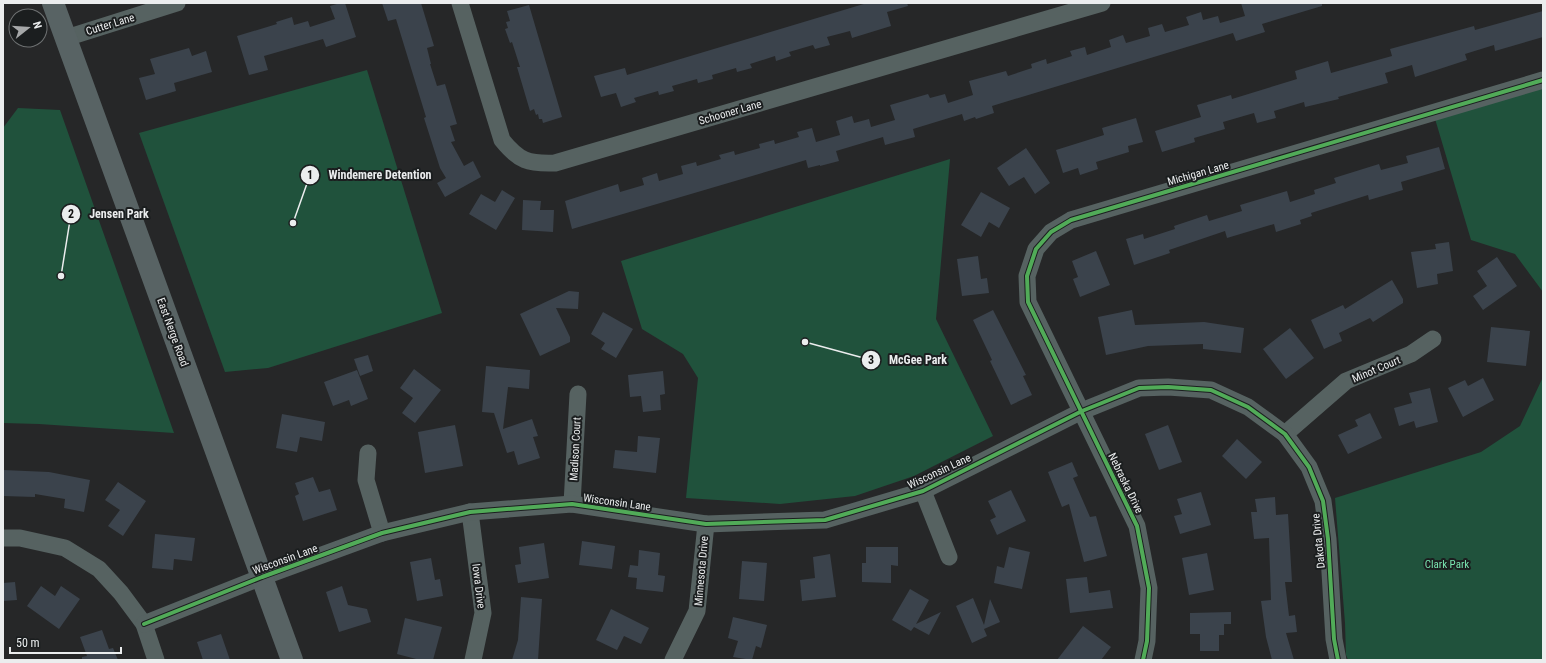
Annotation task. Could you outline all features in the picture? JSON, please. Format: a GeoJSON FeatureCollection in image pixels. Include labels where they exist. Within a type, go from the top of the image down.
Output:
{"type":"FeatureCollection","features":[{"type":"Feature","properties":{"kind":"main road","name":"East Nerge Road"},"geometry":{"type":"LineString","coordinates":[[53,3],[292,660]]}},
{"type":"Feature","properties":{"kind":"street","name":"Cutter Lane"},"geometry":{"type":"LineString","coordinates":[[66,38],[177,3]]}},
{"type":"Feature","properties":{"kind":"street","name":"Schooner Lane"},"geometry":{"type":"LineString","coordinates":[[460,3],[502,140],[512,153],[526,161],[538,164],[555,163],[1102,3]]}},
{"type":"Feature","properties":{"kind":"street","name":"Michigan Lane"},"geometry":{"type":"LineString","coordinates":[[1082,411],[1028,302],[1027,276],[1036,249],[1051,232],[1071,220],[1543,80]]}},
{"type":"Feature","properties":{"kind":"street","name":"Minot Court"},"geometry":{"type":"LineString","coordinates":[[1285,434],[1346,381],[1412,354],[1433,339]]}},
{"type":"Feature","properties":{"kind":"street","name":"Dakota Drive"},"geometry":{"type":"LineString","coordinates":[[1082,411],[1138,388],[1168,387],[1211,390],[1248,407],[1285,434],[1309,467],[1323,501],[1328,539],[1334,639],[1338,660]]}},
{"type":"Feature","properties":{"kind":"street","name":"Madison Court"},"geometry":{"type":"LineString","coordinates":[[572,504],[578,394]]}},
{"type":"Feature","properties":{"kind":"street","name":"Wisconsin Lane"},"geometry":{"type":"LineString","coordinates":[[144,624],[262,577],[382,533],[470,512],[572,504],[706,524],[825,520],[922,491],[1082,411]]}},
{"type":"Feature","properties":{"kind":"street","name":"Nebraska Drive"},"geometry":{"type":"LineString","coordinates":[[1082,411],[1137,526],[1149,588],[1148,641],[1143,660]]}},
{"type":"Feature","properties":{"kind":"street"},"geometry":{"type":"LineString","coordinates":[[368,453],[366,480],[382,533]]}},
{"type":"Feature","properties":{"kind":"street"},"geometry":{"type":"LineString","coordinates":[[922,491],[949,557]]}},
{"type":"Feature","properties":{"kind":"street","name":"Iowa Drive"},"geometry":{"type":"LineString","coordinates":[[470,512],[483,613],[473,660]]}},
{"type":"Feature","properties":{"kind":"street","name":"Minnesota Drive"},"geometry":{"type":"LineString","coordinates":[[673,660],[698,611],[706,524]]}},
{"type":"Feature","properties":{"kind":"street"},"geometry":{"type":"LineString","coordinates":[[3,538],[20,538],[65,548],[99,570],[121,593],[144,624],[156,660]]}},
{"type":"Feature","properties":{"kind":"green space"},"geometry":{"type":"Polygon","coordinates":[[[367,70],[442,313],[268,368],[225,372],[139,133],[367,70]]]}},
{"type":"Feature","properties":{"kind":"green space"},"geometry":{"type":"Polygon","coordinates":[[[1543,80],[1543,292],[1515,254],[1471,240],[1433,112],[1543,80]]]}},
{"type":"Feature","properties":{"kind":"green space"},"geometry":{"type":"Polygon","coordinates":[[[18,108],[60,110],[174,433],[3,423],[3,128],[18,108]]]}},
{"type":"Feature","properties":{"kind":"green space"},"geometry":{"type":"Polygon","coordinates":[[[950,159],[936,319],[993,436],[914,476],[855,496],[780,504],[686,498],[698,378],[683,354],[642,329],[621,261],[950,159]]]}},
{"type":"Feature","properties":{"kind":"green space","name":"Clark Park"},"geometry":{"type":"Polygon","coordinates":[[[1543,377],[1543,660],[1348,660],[1346,655],[1345,623],[1335,498],[1481,452],[1520,426],[1543,377]]]}},
{"type":"Feature","properties":{"kind":"building"},"geometry":{"type":"Polygon","coordinates":[[[345,3],[356,37],[326,47],[323,39],[264,56],[268,70],[249,75],[237,36],[277,24],[276,22],[292,17],[294,25],[308,21],[310,27],[335,19],[330,6],[345,3]]]}},
{"type":"Feature","properties":{"kind":"building"},"geometry":{"type":"Polygon","coordinates":[[[382,3],[421,3],[434,46],[427,48],[430,64],[437,86],[445,84],[457,124],[450,126],[455,141],[451,142],[464,166],[473,161],[481,177],[445,197],[437,183],[446,178],[440,168],[424,118],[426,117],[396,19],[388,21],[382,3]]]}},
{"type":"Feature","properties":{"kind":"building"},"geometry":{"type":"Polygon","coordinates":[[[867,3],[907,3],[908,6],[887,12],[891,26],[852,38],[850,31],[827,37],[830,45],[815,49],[813,45],[789,52],[791,56],[776,61],[775,56],[750,64],[752,68],[737,72],[736,68],[712,75],[713,79],[698,83],[697,79],[672,86],[674,91],[659,95],[658,91],[634,98],[636,102],[621,107],[616,93],[601,97],[594,76],[625,68],[627,75],[867,3]]]}},
{"type":"Feature","properties":{"kind":"building"},"geometry":{"type":"Polygon","coordinates":[[[1241,3],[1322,3],[1322,6],[1262,24],[1265,32],[1236,41],[1233,33],[992,106],[994,113],[976,119],[975,117],[964,121],[962,114],[913,129],[915,137],[885,145],[883,137],[836,151],[839,161],[808,168],[806,160],[572,229],[565,201],[618,184],[620,192],[644,185],[642,178],[657,173],[659,181],[683,174],[681,166],[696,162],[697,166],[721,159],[719,155],[734,151],[735,155],[760,148],[759,144],[774,140],[775,144],[799,137],[797,132],[812,128],[816,142],[840,135],[836,121],[852,116],[854,123],[869,119],[871,127],[895,120],[890,105],[928,94],[930,98],[945,94],[948,103],[973,95],[969,81],[1006,71],[1008,76],[1032,68],[1031,64],[1046,59],[1047,64],[1072,56],[1070,51],[1085,47],[1087,55],[1111,47],[1109,40],[1123,35],[1126,43],[1150,36],[1148,28],[1162,24],[1165,32],[1189,25],[1186,17],[1201,12],[1203,20],[1218,16],[1220,23],[1245,16],[1241,3]]]}},
{"type":"Feature","properties":{"kind":"building"},"geometry":{"type":"Polygon","coordinates":[[[529,5],[562,117],[543,123],[542,119],[539,119],[538,114],[536,115],[534,109],[530,111],[517,67],[520,67],[512,42],[510,43],[505,29],[508,28],[506,22],[510,21],[507,11],[529,5]]]}},
{"type":"Feature","properties":{"kind":"building"},"geometry":{"type":"Polygon","coordinates":[[[1543,11],[1543,37],[1495,51],[1494,45],[1465,54],[1467,60],[1415,77],[1412,65],[1385,73],[1388,83],[1338,97],[1339,99],[1305,107],[1304,102],[1274,111],[1276,118],[1257,123],[1254,113],[1223,122],[1225,129],[1194,138],[1195,142],[1162,152],[1155,131],[1201,117],[1197,105],[1231,95],[1232,99],[1297,79],[1295,71],[1328,61],[1331,73],[1392,56],[1390,49],[1474,26],[1475,30],[1543,11]]]}},
{"type":"Feature","properties":{"kind":"building"},"geometry":{"type":"Polygon","coordinates":[[[189,48],[192,56],[206,51],[212,72],[174,83],[176,91],[146,100],[139,78],[155,74],[150,59],[189,48]]]}},
{"type":"Feature","properties":{"kind":"building"},"geometry":{"type":"Polygon","coordinates":[[[1136,118],[1143,142],[1128,146],[1129,152],[1096,162],[1098,169],[1080,175],[1078,168],[1063,173],[1056,150],[1104,135],[1102,128],[1136,118]]]}},
{"type":"Feature","properties":{"kind":"building"},"geometry":{"type":"Polygon","coordinates":[[[1439,147],[1445,169],[1401,182],[1403,190],[1369,200],[1368,195],[1311,213],[1312,216],[1300,220],[1301,224],[1276,232],[1274,224],[1227,238],[1225,231],[1169,250],[1170,253],[1134,265],[1126,239],[1143,234],[1144,239],[1175,229],[1174,226],[1207,215],[1209,221],[1242,211],[1240,205],[1287,191],[1290,202],[1315,194],[1314,190],[1336,183],[1334,178],[1379,164],[1381,170],[1408,163],[1406,156],[1439,147]]]}},
{"type":"Feature","properties":{"kind":"building"},"geometry":{"type":"Polygon","coordinates":[[[1026,148],[1050,183],[1035,194],[1024,177],[1009,186],[997,168],[1026,148]]]}},
{"type":"Feature","properties":{"kind":"building"},"geometry":{"type":"Polygon","coordinates":[[[502,190],[515,198],[496,230],[469,214],[481,194],[495,202],[502,190]]]}},
{"type":"Feature","properties":{"kind":"building"},"geometry":{"type":"Polygon","coordinates":[[[981,192],[1010,208],[999,228],[989,222],[981,237],[961,225],[981,192]]]}},
{"type":"Feature","properties":{"kind":"building"},"geometry":{"type":"Polygon","coordinates":[[[523,200],[541,201],[540,210],[554,210],[553,232],[522,230],[523,200]]]}},
{"type":"Feature","properties":{"kind":"building"},"geometry":{"type":"Polygon","coordinates":[[[1449,242],[1453,271],[1437,274],[1438,284],[1417,288],[1411,252],[1436,249],[1435,244],[1449,242]]]}},
{"type":"Feature","properties":{"kind":"building"},"geometry":{"type":"Polygon","coordinates":[[[1096,251],[1110,285],[1080,297],[1073,279],[1078,277],[1072,261],[1096,251]]]}},
{"type":"Feature","properties":{"kind":"building"},"geometry":{"type":"Polygon","coordinates":[[[978,256],[981,279],[987,278],[989,293],[962,296],[957,259],[978,256]]]}},
{"type":"Feature","properties":{"kind":"building"},"geometry":{"type":"Polygon","coordinates":[[[1497,257],[1517,286],[1483,310],[1473,296],[1487,286],[1477,271],[1497,257]]]}},
{"type":"Feature","properties":{"kind":"building"},"geometry":{"type":"Polygon","coordinates":[[[1392,280],[1403,299],[1403,303],[1373,322],[1370,318],[1339,333],[1342,341],[1324,349],[1311,320],[1343,305],[1345,309],[1392,280]]]}},
{"type":"Feature","properties":{"kind":"building"},"geometry":{"type":"Polygon","coordinates":[[[569,291],[579,292],[578,309],[556,308],[570,337],[570,342],[540,356],[520,314],[569,291]]]}},
{"type":"Feature","properties":{"kind":"building"},"geometry":{"type":"Polygon","coordinates":[[[993,310],[1026,375],[1023,376],[1032,395],[1011,405],[990,361],[992,360],[973,320],[993,310]]]}},
{"type":"Feature","properties":{"kind":"building"},"geometry":{"type":"Polygon","coordinates":[[[1132,310],[1135,325],[1204,322],[1244,328],[1241,353],[1203,349],[1203,344],[1148,346],[1106,355],[1098,317],[1132,310]]]}},
{"type":"Feature","properties":{"kind":"building"},"geometry":{"type":"Polygon","coordinates":[[[603,312],[633,329],[616,358],[601,349],[605,343],[591,334],[603,312]]]}},
{"type":"Feature","properties":{"kind":"building"},"geometry":{"type":"Polygon","coordinates":[[[1491,327],[1530,331],[1526,366],[1487,362],[1491,327]]]}},
{"type":"Feature","properties":{"kind":"building"},"geometry":{"type":"Polygon","coordinates":[[[1290,328],[1314,358],[1286,379],[1263,349],[1290,328]]]}},
{"type":"Feature","properties":{"kind":"building"},"geometry":{"type":"Polygon","coordinates":[[[368,355],[373,371],[360,376],[354,359],[368,355]]]}},
{"type":"Feature","properties":{"kind":"building"},"geometry":{"type":"Polygon","coordinates":[[[486,366],[530,370],[529,389],[508,387],[503,429],[532,419],[538,436],[533,437],[540,458],[518,465],[514,451],[507,453],[494,413],[482,412],[486,366]]]}},
{"type":"Feature","properties":{"kind":"building"},"geometry":{"type":"Polygon","coordinates":[[[414,369],[441,390],[415,423],[402,413],[413,398],[400,388],[414,369]]]}},
{"type":"Feature","properties":{"kind":"building"},"geometry":{"type":"Polygon","coordinates":[[[357,370],[368,399],[351,406],[349,400],[333,406],[324,382],[357,370]]]}},
{"type":"Feature","properties":{"kind":"building"},"geometry":{"type":"Polygon","coordinates":[[[663,371],[665,394],[660,395],[661,410],[643,412],[641,396],[630,397],[628,375],[663,371]]]}},
{"type":"Feature","properties":{"kind":"building"},"geometry":{"type":"Polygon","coordinates":[[[1483,378],[1494,400],[1463,417],[1448,388],[1465,380],[1468,386],[1483,378]]]}},
{"type":"Feature","properties":{"kind":"building"},"geometry":{"type":"Polygon","coordinates":[[[1430,388],[1438,422],[1416,428],[1414,421],[1399,426],[1394,408],[1412,403],[1409,393],[1430,388]]]}},
{"type":"Feature","properties":{"kind":"building"},"geometry":{"type":"Polygon","coordinates":[[[1370,413],[1382,438],[1348,454],[1338,435],[1358,426],[1355,420],[1370,413]]]}},
{"type":"Feature","properties":{"kind":"building"},"geometry":{"type":"Polygon","coordinates":[[[282,414],[325,422],[322,441],[300,437],[297,452],[276,448],[282,414]]]}},
{"type":"Feature","properties":{"kind":"building"},"geometry":{"type":"Polygon","coordinates":[[[455,425],[463,466],[425,473],[418,432],[455,425]]]}},
{"type":"Feature","properties":{"kind":"building"},"geometry":{"type":"Polygon","coordinates":[[[1168,425],[1182,462],[1159,470],[1145,434],[1168,425]]]}},
{"type":"Feature","properties":{"kind":"building"},"geometry":{"type":"Polygon","coordinates":[[[638,436],[660,438],[656,473],[613,468],[615,450],[637,452],[638,436]]]}},
{"type":"Feature","properties":{"kind":"building"},"geometry":{"type":"Polygon","coordinates":[[[1237,439],[1262,462],[1246,479],[1222,456],[1237,439]]]}},
{"type":"Feature","properties":{"kind":"building"},"geometry":{"type":"Polygon","coordinates":[[[1072,462],[1078,476],[1073,478],[1090,517],[1096,516],[1107,556],[1084,562],[1069,504],[1062,507],[1048,472],[1072,462]]]}},
{"type":"Feature","properties":{"kind":"building"},"geometry":{"type":"Polygon","coordinates":[[[3,470],[49,472],[90,480],[84,512],[64,508],[65,499],[35,494],[35,497],[3,496],[3,470]]]}},
{"type":"Feature","properties":{"kind":"building"},"geometry":{"type":"Polygon","coordinates":[[[313,477],[319,492],[330,489],[337,510],[303,521],[295,496],[299,494],[295,483],[313,477]]]}},
{"type":"Feature","properties":{"kind":"building"},"geometry":{"type":"Polygon","coordinates":[[[118,482],[146,501],[123,536],[108,526],[120,510],[105,500],[118,482]]]}},
{"type":"Feature","properties":{"kind":"building"},"geometry":{"type":"Polygon","coordinates":[[[1011,490],[1026,521],[997,535],[990,520],[996,517],[988,501],[1011,490]]]}},
{"type":"Feature","properties":{"kind":"building"},"geometry":{"type":"Polygon","coordinates":[[[1201,492],[1211,525],[1180,534],[1174,516],[1182,514],[1177,499],[1201,492]]]}},
{"type":"Feature","properties":{"kind":"building"},"geometry":{"type":"Polygon","coordinates":[[[1275,497],[1276,515],[1288,514],[1292,582],[1285,582],[1289,616],[1295,615],[1297,632],[1286,633],[1294,660],[1272,660],[1266,637],[1261,601],[1271,600],[1269,538],[1254,539],[1251,512],[1257,512],[1255,499],[1275,497]]]}},
{"type":"Feature","properties":{"kind":"building"},"geometry":{"type":"Polygon","coordinates":[[[155,534],[195,538],[192,561],[174,559],[173,570],[152,568],[155,534]]]}},
{"type":"Feature","properties":{"kind":"building"},"geometry":{"type":"Polygon","coordinates":[[[582,541],[615,546],[612,569],[579,565],[582,541]]]}},
{"type":"Feature","properties":{"kind":"building"},"geometry":{"type":"Polygon","coordinates":[[[544,543],[549,578],[518,583],[515,565],[521,564],[519,547],[544,543]]]}},
{"type":"Feature","properties":{"kind":"building"},"geometry":{"type":"Polygon","coordinates":[[[866,547],[898,547],[898,566],[891,565],[891,583],[862,582],[862,563],[866,563],[866,547]]]}},
{"type":"Feature","properties":{"kind":"building"},"geometry":{"type":"Polygon","coordinates":[[[1009,547],[1030,552],[1022,589],[994,583],[997,566],[1004,568],[1009,547]]]}},
{"type":"Feature","properties":{"kind":"building"},"geometry":{"type":"Polygon","coordinates":[[[639,550],[660,553],[658,575],[665,576],[663,592],[636,589],[637,578],[628,577],[630,565],[638,566],[639,550]]]}},
{"type":"Feature","properties":{"kind":"building"},"geometry":{"type":"Polygon","coordinates":[[[1207,553],[1214,590],[1189,595],[1182,558],[1207,553]]]}},
{"type":"Feature","properties":{"kind":"building"},"geometry":{"type":"Polygon","coordinates":[[[830,554],[836,597],[802,601],[800,580],[815,578],[813,557],[830,554]]]}},
{"type":"Feature","properties":{"kind":"building"},"geometry":{"type":"Polygon","coordinates":[[[431,558],[435,580],[440,579],[443,596],[417,601],[410,562],[431,558]]]}},
{"type":"Feature","properties":{"kind":"building"},"geometry":{"type":"Polygon","coordinates":[[[742,561],[767,563],[764,601],[739,599],[742,561]]]}},
{"type":"Feature","properties":{"kind":"building"},"geometry":{"type":"Polygon","coordinates":[[[1087,577],[1089,593],[1110,590],[1113,608],[1070,613],[1066,579],[1087,577]]]}},
{"type":"Feature","properties":{"kind":"building"},"geometry":{"type":"Polygon","coordinates":[[[15,582],[17,600],[3,601],[3,583],[15,582]]]}},
{"type":"Feature","properties":{"kind":"building"},"geometry":{"type":"Polygon","coordinates":[[[41,586],[55,596],[61,586],[80,599],[59,629],[27,606],[41,586]]]}},
{"type":"Feature","properties":{"kind":"building"},"geometry":{"type":"Polygon","coordinates":[[[342,586],[348,605],[367,609],[371,622],[339,632],[326,592],[342,586]]]}},
{"type":"Feature","properties":{"kind":"building"},"geometry":{"type":"Polygon","coordinates":[[[910,589],[929,600],[916,624],[941,612],[929,635],[914,627],[911,631],[892,620],[910,589]]]}},
{"type":"Feature","properties":{"kind":"building"},"geometry":{"type":"Polygon","coordinates":[[[521,597],[542,599],[538,660],[512,660],[518,640],[521,597]]]}},
{"type":"Feature","properties":{"kind":"building"},"geometry":{"type":"Polygon","coordinates":[[[973,598],[984,625],[990,599],[1000,622],[984,629],[987,636],[972,643],[956,606],[973,598]]]}},
{"type":"Feature","properties":{"kind":"building"},"geometry":{"type":"Polygon","coordinates":[[[611,609],[649,628],[641,644],[624,636],[617,650],[596,640],[611,609]]]}},
{"type":"Feature","properties":{"kind":"building"},"geometry":{"type":"Polygon","coordinates":[[[1231,612],[1231,624],[1224,624],[1224,635],[1219,635],[1219,651],[1200,651],[1200,634],[1190,634],[1190,613],[1231,612]]]}},
{"type":"Feature","properties":{"kind":"building"},"geometry":{"type":"Polygon","coordinates":[[[733,617],[767,625],[761,648],[756,646],[752,660],[733,657],[738,641],[728,638],[733,617]]]}},
{"type":"Feature","properties":{"kind":"building"},"geometry":{"type":"Polygon","coordinates":[[[405,618],[442,627],[433,660],[420,660],[397,654],[405,618]]]}},
{"type":"Feature","properties":{"kind":"building"},"geometry":{"type":"Polygon","coordinates":[[[1083,626],[1111,647],[1101,660],[1057,660],[1083,626]]]}},
{"type":"Feature","properties":{"kind":"building"},"geometry":{"type":"Polygon","coordinates":[[[102,630],[109,649],[113,648],[118,660],[82,660],[82,657],[87,656],[80,637],[102,630]]]}},
{"type":"Feature","properties":{"kind":"building"},"geometry":{"type":"Polygon","coordinates":[[[221,634],[230,660],[203,660],[197,642],[221,634]]]}},
{"type":"Feature","properties":{"kind":"cycle path"},"geometry":{"type":"LineString","coordinates":[[1143,660],[1147,641],[1149,588],[1137,526],[1028,302],[1027,276],[1036,249],[1051,232],[1071,220],[1543,80]]}},
{"type":"Feature","properties":{"kind":"cycle path"},"geometry":{"type":"LineString","coordinates":[[144,624],[262,577],[382,533],[470,512],[572,504],[706,524],[825,520],[923,491],[1082,411],[1139,388],[1168,387],[1211,390],[1248,407],[1285,434],[1309,467],[1323,501],[1328,539],[1334,639],[1338,660]]}},
{"type":"Feature","properties":{"kind":"place","name":"Windemere Detention"},"geometry":{"type":"Point","coordinates":[293,223]}},
{"type":"Feature","properties":{"kind":"place","name":"Jensen Park"},"geometry":{"type":"Point","coordinates":[61,276]}},
{"type":"Feature","properties":{"kind":"place","name":"McGee Park"},"geometry":{"type":"Point","coordinates":[805,342]}}]}
